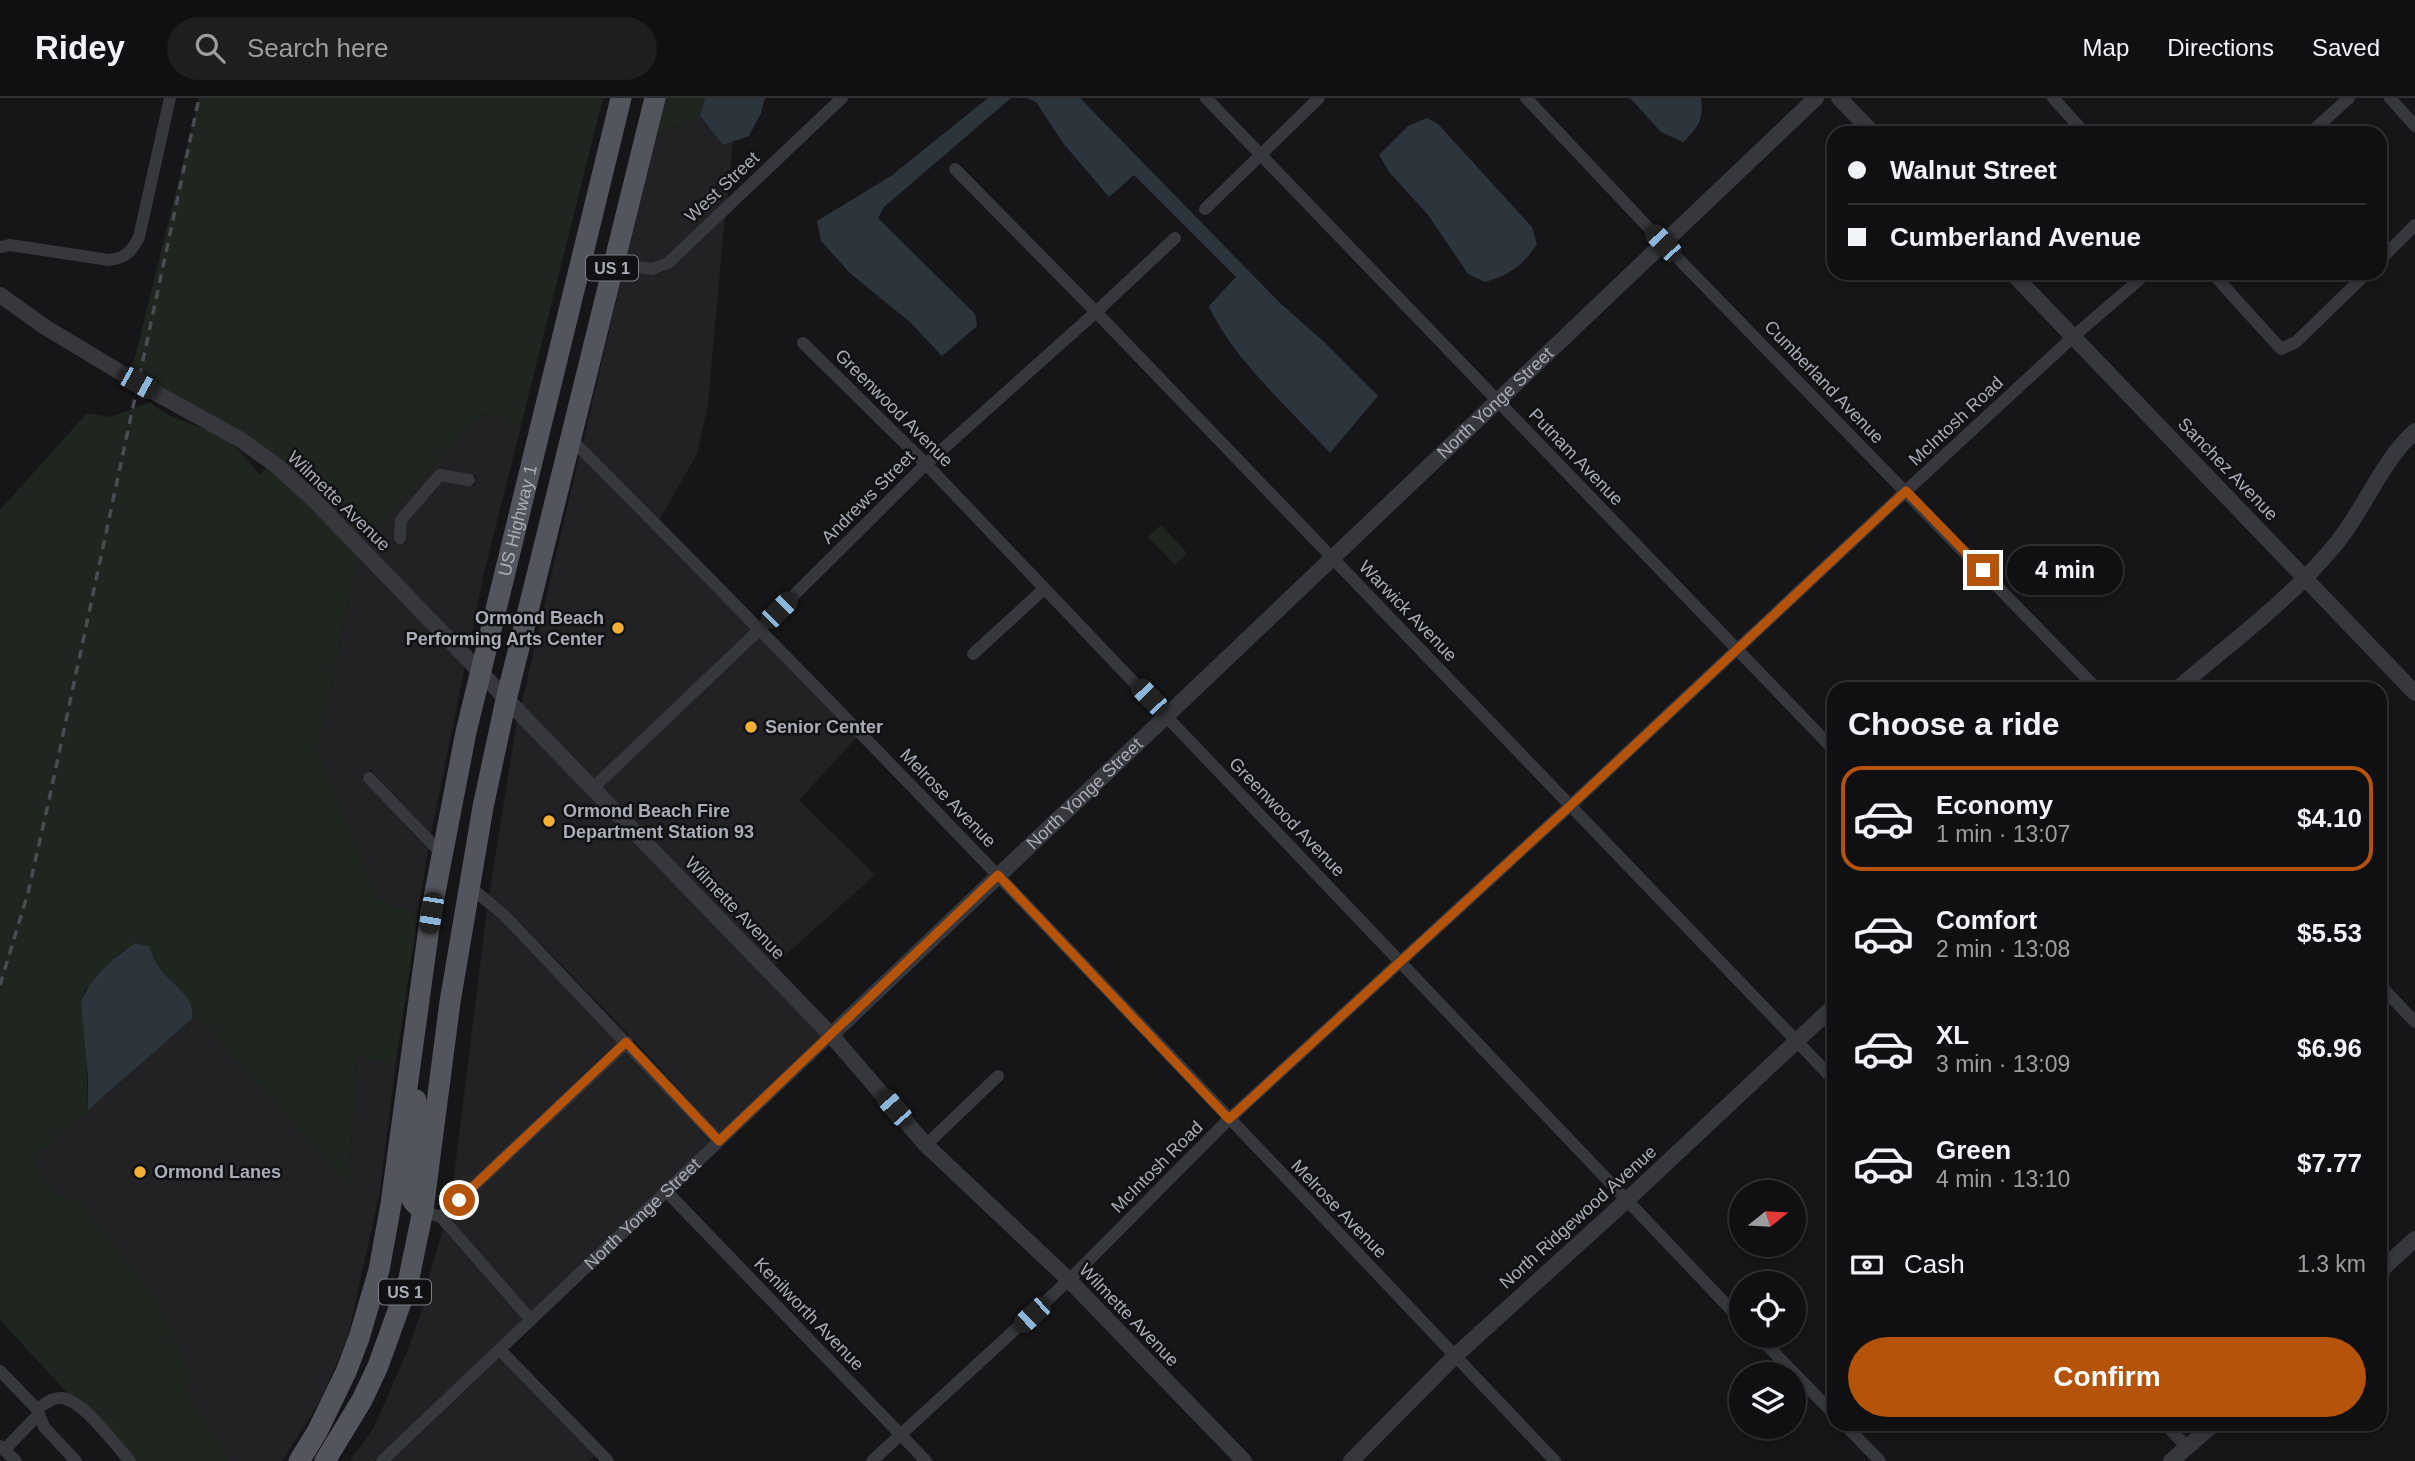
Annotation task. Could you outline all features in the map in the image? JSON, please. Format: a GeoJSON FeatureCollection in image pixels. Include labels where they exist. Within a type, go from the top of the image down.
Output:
{"type":"FeatureCollection","features":[{"type":"Feature","properties":{"kind":"main road","name":"US Highway 1"},"geometry":{"type":"LineString","coordinates":[[391,1204],[411,1049],[450,809],[480,673],[621,98]]}},
{"type":"Feature","properties":{"kind":"main road","name":"US Highway 1"},"geometry":{"type":"LineString","coordinates":[[432,1214],[437,1107],[463,925],[506,700],[655,98]]}},
{"type":"Feature","properties":{"kind":"main road"},"geometry":{"type":"LineString","coordinates":[[550,388],[553,420],[558,430],[570,439]]}},
{"type":"Feature","properties":{"kind":"main road"},"geometry":{"type":"LineString","coordinates":[[450,809],[456,848],[469,886]]}},
{"type":"Feature","properties":{"kind":"main road"},"geometry":{"type":"LineString","coordinates":[[442,854],[456,886],[463,925]]}},
{"type":"Feature","properties":{"kind":"main road"},"geometry":{"type":"LineString","coordinates":[[411,1049],[417,1110],[410,1190],[414,1202],[432,1214]]}},
{"type":"Feature","properties":{"kind":"main road"},"geometry":{"type":"LineString","coordinates":[[391,1204],[404,1212],[411,1228],[404,1263],[408,1283]]}},
{"type":"Feature","properties":{"kind":"main road","name":"US 1"},"geometry":{"type":"LineString","coordinates":[[299,1461],[317,1432],[359,1338],[379,1270],[391,1204]]}},
{"type":"Feature","properties":{"kind":"main road","name":"US 1"},"geometry":{"type":"LineString","coordinates":[[325,1461],[379,1366],[432,1214]]}},
{"type":"Feature","properties":{"kind":"main road"},"geometry":{"type":"LineString","coordinates":[[311,1461],[317,1432]]}},
{"type":"Feature","properties":{"kind":"street"},"geometry":{"type":"LineString","coordinates":[[0,247],[18,246],[109,260],[125,256],[132,251],[139,237],[170,98]]}},
{"type":"Feature","properties":{"kind":"street","name":"West Street"},"geometry":{"type":"LineString","coordinates":[[613,264],[652,269],[668,263],[842,98]]}},
{"type":"Feature","properties":{"kind":"street","name":"Putnam Avenue"},"geometry":{"type":"LineString","coordinates":[[1206,98],[1827,743]]}},
{"type":"Feature","properties":{"kind":"street"},"geometry":{"type":"LineString","coordinates":[[1205,209],[1320,98]]}},
{"type":"Feature","properties":{"kind":"street","name":"Cumberland Avenue"},"geometry":{"type":"LineString","coordinates":[[1526,98],[1663,243],[2090,682]]}},
{"type":"Feature","properties":{"kind":"street","name":"North Yonge Street"},"geometry":{"type":"LineString","coordinates":[[382,1461],[1816,98]]}},
{"type":"Feature","properties":{"kind":"street"},"geometry":{"type":"LineString","coordinates":[[1839,98],[1866,126]]}},
{"type":"Feature","properties":{"kind":"street"},"geometry":{"type":"LineString","coordinates":[[2053,98],[2079,126]]}},
{"type":"Feature","properties":{"kind":"street"},"geometry":{"type":"LineString","coordinates":[[2318,126],[2349,98]]}},
{"type":"Feature","properties":{"kind":"street"},"geometry":{"type":"LineString","coordinates":[[2390,98],[2415,126]]}},
{"type":"Feature","properties":{"kind":"street","name":"Warwick Avenue"},"geometry":{"type":"LineString","coordinates":[[955,169],[1096,312],[1827,1073]]}},
{"type":"Feature","properties":{"kind":"street"},"geometry":{"type":"LineString","coordinates":[[2387,253],[2415,225]]}},
{"type":"Feature","properties":{"kind":"street","name":"Andrews Street"},"geometry":{"type":"LineString","coordinates":[[592,789],[760,629],[926,464],[1175,238]]}},
{"type":"Feature","properties":{"kind":"street","name":"Sanchez Avenue"},"geometry":{"type":"LineString","coordinates":[[2019,280],[2415,692]]}},
{"type":"Feature","properties":{"kind":"street","name":"McIntosh Road"},"geometry":{"type":"LineString","coordinates":[[872,1461],[1069,1280],[1229,1119],[1570,806],[2074,336],[2139,280]]}},
{"type":"Feature","properties":{"kind":"street"},"geometry":{"type":"LineString","coordinates":[[2218,280],[2281,349],[2296,342],[2360,280]]}},
{"type":"Feature","properties":{"kind":"street","name":"Wilmette Avenue"},"geometry":{"type":"LineString","coordinates":[[0,295],[45,327],[138,383],[241,440],[277,466],[313,499],[831,1035],[926,1145],[1069,1280],[1244,1461]]}},
{"type":"Feature","properties":{"kind":"street","name":"Greenwood Avenue"},"geometry":{"type":"LineString","coordinates":[[803,342],[926,464],[1729,1307]]}},
{"type":"Feature","properties":{"kind":"street"},"geometry":{"type":"LineString","coordinates":[[2185,682],[2305,579],[2350,526],[2398,447],[2415,432]]}},
{"type":"Feature","properties":{"kind":"street","name":"Melrose Avenue"},"geometry":{"type":"LineString","coordinates":[[570,439],[760,629],[998,875],[1555,1461]]}},
{"type":"Feature","properties":{"kind":"street"},"geometry":{"type":"LineString","coordinates":[[400,538],[401,520],[440,475],[469,480]]}},
{"type":"Feature","properties":{"kind":"street"},"geometry":{"type":"LineString","coordinates":[[973,654],[1044,589]]}},
{"type":"Feature","properties":{"kind":"street"},"geometry":{"type":"LineString","coordinates":[[369,778],[442,854]]}},
{"type":"Feature","properties":{"kind":"street"},"geometry":{"type":"LineString","coordinates":[[469,886],[505,916],[719,1141]]}},
{"type":"Feature","properties":{"kind":"street"},"geometry":{"type":"LineString","coordinates":[[2387,992],[2415,1022]]}},
{"type":"Feature","properties":{"kind":"street","name":"North Ridgewood Avenue"},"geometry":{"type":"LineString","coordinates":[[1351,1461],[1455,1356],[1827,1013]]}},
{"type":"Feature","properties":{"kind":"street"},"geometry":{"type":"LineString","coordinates":[[531,1320],[432,1214],[626,1042]]}},
{"type":"Feature","properties":{"kind":"street"},"geometry":{"type":"LineString","coordinates":[[926,1145],[998,1076]]}},
{"type":"Feature","properties":{"kind":"street","name":"Kenilworth Avenue"},"geometry":{"type":"LineString","coordinates":[[667,1192],[926,1461]]}},
{"type":"Feature","properties":{"kind":"street"},"geometry":{"type":"LineString","coordinates":[[2387,1265],[2415,1239]]}},
{"type":"Feature","properties":{"kind":"street"},"geometry":{"type":"LineString","coordinates":[[1770,1348],[1827,1407]]}},
{"type":"Feature","properties":{"kind":"street"},"geometry":{"type":"LineString","coordinates":[[500,1350],[608,1461]]}},
{"type":"Feature","properties":{"kind":"street"},"geometry":{"type":"LineString","coordinates":[[0,1371],[38,1411],[44,1426],[76,1461]]}},
{"type":"Feature","properties":{"kind":"street"},"geometry":{"type":"LineString","coordinates":[[16,1461],[2,1448],[50,1400],[61,1398],[78,1404],[130,1461]]}},
{"type":"Feature","properties":{"kind":"street"},"geometry":{"type":"LineString","coordinates":[[1851,1431],[1880,1461]]}},
{"type":"Feature","properties":{"kind":"street"},"geometry":{"type":"LineString","coordinates":[[2172,1431],[2188,1448]]}},
{"type":"Feature","properties":{"kind":"street"},"geometry":{"type":"LineString","coordinates":[[2171,1461],[2206,1431]]}},
{"type":"Feature","properties":{"kind":"shaded area"},"geometry":{"type":"Polygon","coordinates":[[[199,98],[603,98],[521,426],[484,412],[363,542],[318,495],[127,369],[134,361],[199,98]]]}},
{"type":"Feature","properties":{"kind":"shaded area"},"geometry":{"type":"Polygon","coordinates":[[[665,98],[705,98],[700,117],[656,134],[665,98]]]}},
{"type":"Feature","properties":{"kind":"shaded area"},"geometry":{"type":"Polygon","coordinates":[[[705,98],[765,98],[761,113],[749,136],[723,145],[700,116],[705,98]]]}},
{"type":"Feature","properties":{"kind":"shaded area"},"geometry":{"type":"Polygon","coordinates":[[[988,98],[1011,98],[884,207],[878,218],[975,314],[977,326],[942,356],[910,322],[851,274],[821,241],[817,221],[891,176],[988,98]]]}},
{"type":"Feature","properties":{"kind":"shaded area"},"geometry":{"type":"Polygon","coordinates":[[[1027,98],[1080,98],[1281,304],[1378,396],[1330,453],[1247,364],[1219,325],[1209,306],[1236,277],[1134,175],[1109,197],[1063,143],[1036,102],[1027,98]]]}},
{"type":"Feature","properties":{"kind":"shaded area"},"geometry":{"type":"Polygon","coordinates":[[[1630,98],[1701,98],[1701,117],[1693,132],[1683,142],[1661,132],[1630,98]]]}},
{"type":"Feature","properties":{"kind":"shaded area"},"geometry":{"type":"Polygon","coordinates":[[[700,117],[723,144],[733,141],[727,199],[664,259],[652,264],[625,261],[656,134],[700,117]]]}},
{"type":"Feature","properties":{"kind":"shaded area"},"geometry":{"type":"Polygon","coordinates":[[[1427,118],[1438,124],[1532,227],[1537,244],[1527,258],[1501,276],[1485,282],[1468,274],[1428,215],[1390,173],[1379,155],[1408,126],[1427,118]]]}},
{"type":"Feature","properties":{"kind":"shaded area"},"geometry":{"type":"Polygon","coordinates":[[[725,216],[708,404],[697,454],[660,519],[583,442],[623,272],[651,275],[663,272],[725,216]]]}},
{"type":"Feature","properties":{"kind":"shaded area"},"geometry":{"type":"Polygon","coordinates":[[[150,402],[170,415],[224,438],[259,474],[269,467],[358,555],[317,750],[379,901],[418,914],[396,1062],[356,1058],[349,1185],[200,1019],[192,1019],[191,1003],[161,970],[147,946],[135,943],[121,952],[84,992],[88,1110],[32,1160],[55,1196],[79,1200],[156,1300],[189,1371],[185,1392],[230,1461],[130,1461],[0,1320],[0,510],[87,413],[111,417],[150,402]]]}},
{"type":"Feature","properties":{"kind":"shaded area"},"geometry":{"type":"Polygon","coordinates":[[[484,412],[521,426],[484,573],[468,652],[363,542],[484,412]],[[442,470],[396,517],[394,543],[406,543],[407,522],[443,481],[474,486],[477,476],[442,470]]]}},
{"type":"Feature","properties":{"kind":"shaded area"},"geometry":{"type":"Polygon","coordinates":[[[579,456],[752,629],[593,781],[521,706],[579,456]]]}},
{"type":"Feature","properties":{"kind":"shaded area"},"geometry":{"type":"Polygon","coordinates":[[[1161,525],[1187,553],[1175,565],[1148,537],[1161,525]]]}},
{"type":"Feature","properties":{"kind":"shaded area"},"geometry":{"type":"Polygon","coordinates":[[[358,555],[465,666],[431,834],[371,770],[361,778],[428,849],[418,914],[379,901],[317,750],[358,555]]]}},
{"type":"Feature","properties":{"kind":"shaded area"},"geometry":{"type":"Polygon","coordinates":[[[760,637],[857,737],[799,800],[875,875],[773,966],[600,789],[760,637]]]}},
{"type":"Feature","properties":{"kind":"shaded area"},"geometry":{"type":"Polygon","coordinates":[[[517,720],[823,1035],[719,1133],[635,1041],[510,912],[489,895],[517,720]]]}},
{"type":"Feature","properties":{"kind":"shaded area"},"geometry":{"type":"Polygon","coordinates":[[[487,909],[618,1042],[451,1200],[487,909]]]}},
{"type":"Feature","properties":{"kind":"shaded area"},"geometry":{"type":"Polygon","coordinates":[[[135,943],[148,946],[159,967],[187,998],[191,1004],[192,1019],[88,1110],[88,1077],[81,1003],[90,985],[103,969],[135,943]]]}},
{"type":"Feature","properties":{"kind":"shaded area"},"geometry":{"type":"Polygon","coordinates":[[[192,1019],[200,1019],[349,1185],[356,1057],[396,1062],[380,1191],[347,1340],[320,1401],[282,1461],[230,1461],[31,1160],[192,1019]]]}},
{"type":"Feature","properties":{"kind":"shaded area"},"geometry":{"type":"Polygon","coordinates":[[[626,1050],[710,1142],[532,1312],[449,1217],[626,1050]]]}},
{"type":"Feature","properties":{"kind":"shaded area"},"geometry":{"type":"Polygon","coordinates":[[[443,1229],[523,1320],[374,1461],[350,1461],[374,1427],[406,1354],[426,1298],[429,1277],[443,1229]]]}},
{"type":"Feature","properties":{"kind":"shaded area"},"geometry":{"type":"Polygon","coordinates":[[[500,1358],[595,1456],[589,1461],[391,1461],[500,1358]]]}},
{"type":"Feature","properties":{"kind":"railway"},"geometry":{"type":"LineString","coordinates":[[0,985],[28,893],[49,800],[199,98]]}},
{"type":"Feature","properties":{"kind":"place","name":"Ormond Beach Performing Arts Center"},"geometry":{"type":"Point","coordinates":[618,628]}},
{"type":"Feature","properties":{"kind":"place","name":"Senior Center"},"geometry":{"type":"Point","coordinates":[751,727]}},
{"type":"Feature","properties":{"kind":"place","name":"Ormond Beach Fire Department Station 93"},"geometry":{"type":"Point","coordinates":[549,821]}},
{"type":"Feature","properties":{"kind":"place","name":"Ormond Lanes"},"geometry":{"type":"Point","coordinates":[140,1172]}},
{"type":"Feature","properties":{"kind":"route"},"geometry":{"type":"LineString","coordinates":[[459,1200],[626,1042],[719,1141],[998,875],[1229,1119],[1570,806],[1906,491],[1983,570]]}}]}
